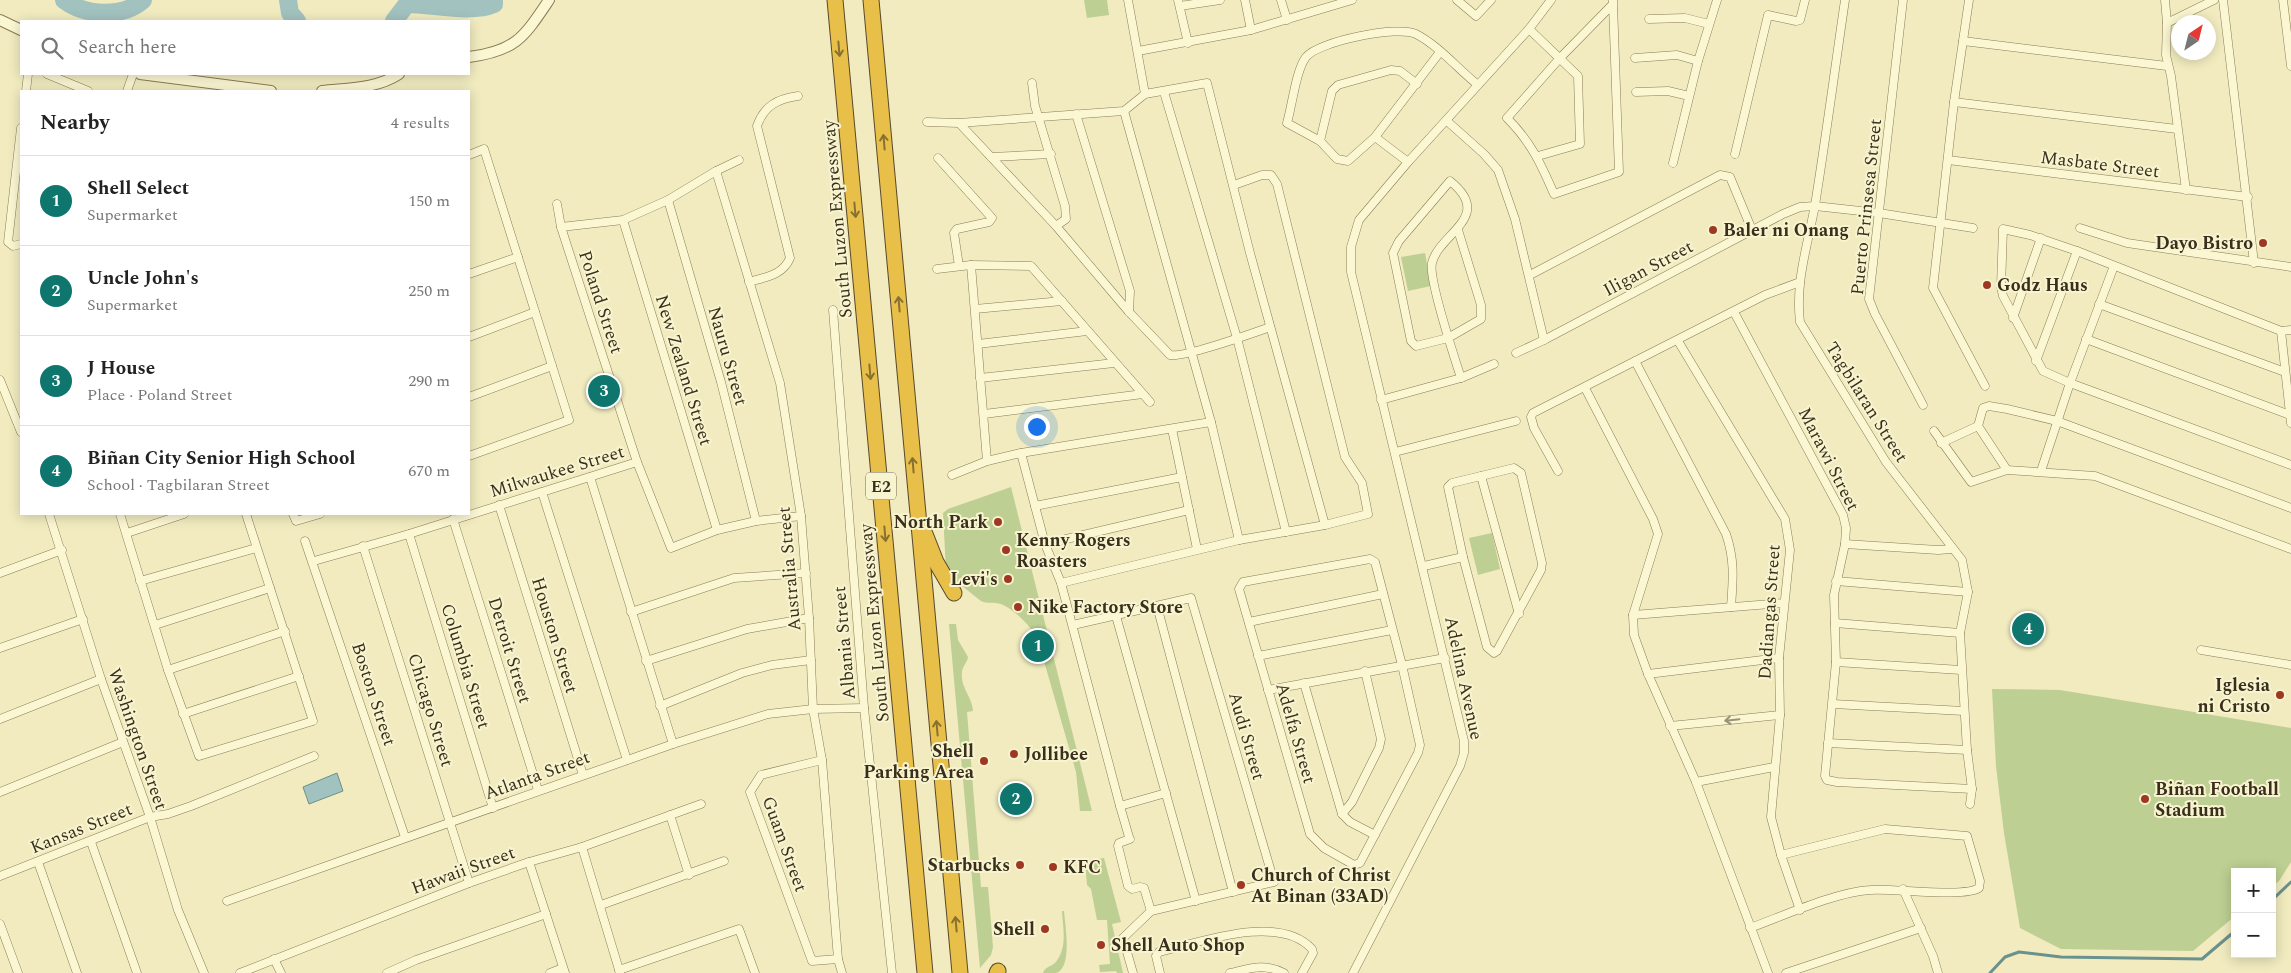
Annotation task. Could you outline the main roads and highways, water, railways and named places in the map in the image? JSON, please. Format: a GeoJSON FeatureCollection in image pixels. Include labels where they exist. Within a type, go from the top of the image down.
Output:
{"type":"FeatureCollection","features":[{"type":"Feature","properties":{"kind":"highway","name":"South Luzon Expressway"},"geometry":{"type":"LineString","coordinates":[[835,0],[925,973]]}},
{"type":"Feature","properties":{"kind":"highway","name":"E2"},"geometry":{"type":"LineString","coordinates":[[871,0],[960,973]]}},
{"type":"Feature","properties":{"kind":"highway"},"geometry":{"type":"LineString","coordinates":[[918,514],[933,555],[954,593]]}},
{"type":"Feature","properties":{"kind":"water"},"geometry":{"type":"Polygon","coordinates":[[[337,773],[343,791],[309,804],[303,787],[337,773]]]}},
{"type":"Feature","properties":{"kind":"waterway"},"geometry":{"type":"LineString","coordinates":[[64,0],[82,9],[104,13],[125,10],[143,0]]}},
{"type":"Feature","properties":{"kind":"waterway"},"geometry":{"type":"LineString","coordinates":[[288,0],[290,13],[296,20]]}},
{"type":"Feature","properties":{"kind":"waterway"},"geometry":{"type":"LineString","coordinates":[[395,20],[407,4],[474,8],[494,4],[494,0]]}},
{"type":"Feature","properties":{"kind":"waterway"},"geometry":{"type":"LineString","coordinates":[[2276,896],[2291,882]]}},
{"type":"Feature","properties":{"kind":"waterway"},"geometry":{"type":"LineString","coordinates":[[1990,973],[2005,957],[2019,952],[2061,957],[2202,959],[2231,934]]}},
{"type":"Feature","properties":{"kind":"place","name":"Baler ni Onang"},"geometry":{"type":"Point","coordinates":[1713,230]}},
{"type":"Feature","properties":{"kind":"place","name":"Dayo Bistro"},"geometry":{"type":"Point","coordinates":[2263,243]}},
{"type":"Feature","properties":{"kind":"place","name":"Godz Haus"},"geometry":{"type":"Point","coordinates":[1987,285]}},
{"type":"Feature","properties":{"kind":"place","name":"J House"},"geometry":{"type":"Point","coordinates":[604,391]}},
{"type":"Feature","properties":{"kind":"place","name":"North Park"},"geometry":{"type":"Point","coordinates":[998,522]}},
{"type":"Feature","properties":{"kind":"place","name":"Kenny Rogers Roasters"},"geometry":{"type":"Point","coordinates":[1006,550]}},
{"type":"Feature","properties":{"kind":"place","name":"Levi's"},"geometry":{"type":"Point","coordinates":[1008,579]}},
{"type":"Feature","properties":{"kind":"place","name":"Nike Factory Store"},"geometry":{"type":"Point","coordinates":[1018,607]}},
{"type":"Feature","properties":{"kind":"place","name":"Biñan City Senior High School"},"geometry":{"type":"Point","coordinates":[2028,629]}},
{"type":"Feature","properties":{"kind":"place","name":"Shell Select"},"geometry":{"type":"Point","coordinates":[1038,646]}},
{"type":"Feature","properties":{"kind":"place","name":"Iglesia ni Cristo"},"geometry":{"type":"Point","coordinates":[2280,695]}},
{"type":"Feature","properties":{"kind":"place","name":"Jollibee"},"geometry":{"type":"Point","coordinates":[1014,754]}},
{"type":"Feature","properties":{"kind":"place","name":"Shell Parking Area"},"geometry":{"type":"Point","coordinates":[984,761]}},
{"type":"Feature","properties":{"kind":"place","name":"Uncle John's"},"geometry":{"type":"Point","coordinates":[1016,799]}},
{"type":"Feature","properties":{"kind":"place","name":"Biñan Football Stadium"},"geometry":{"type":"Point","coordinates":[2145,799]}},
{"type":"Feature","properties":{"kind":"place","name":"Starbucks"},"geometry":{"type":"Point","coordinates":[1020,865]}},
{"type":"Feature","properties":{"kind":"place","name":"KFC"},"geometry":{"type":"Point","coordinates":[1053,867]}},
{"type":"Feature","properties":{"kind":"place","name":"Church of Christ At Binan (33AD)"},"geometry":{"type":"Point","coordinates":[1241,885]}},
{"type":"Feature","properties":{"kind":"place","name":"Shell"},"geometry":{"type":"Point","coordinates":[1045,929]}},
{"type":"Feature","properties":{"kind":"place","name":"Shell Auto Shop"},"geometry":{"type":"Point","coordinates":[1101,945]}}]}
